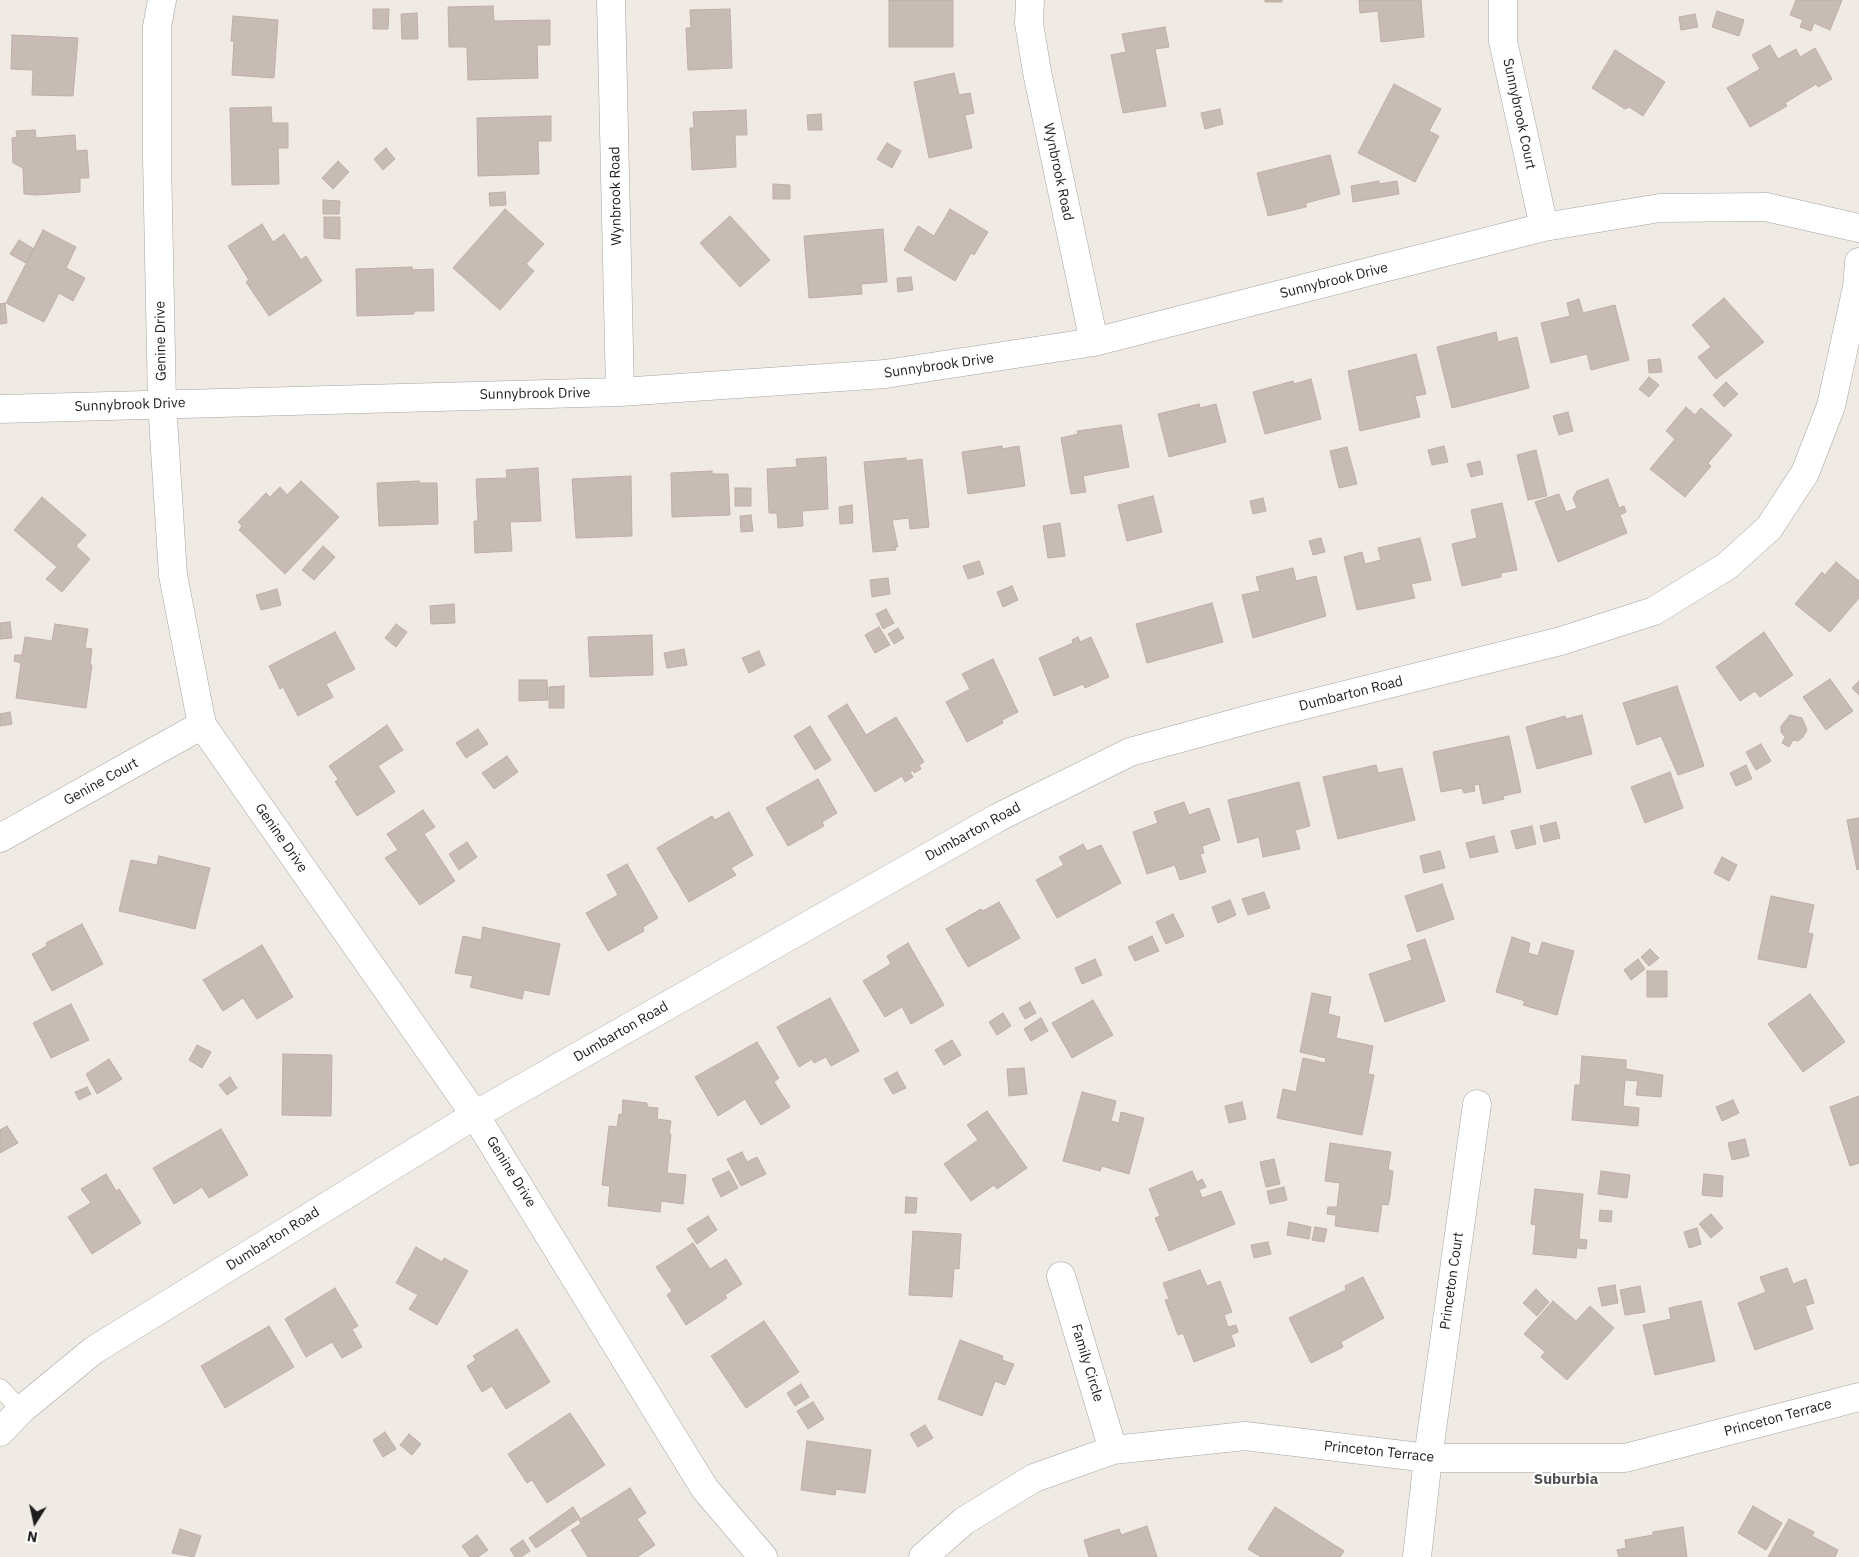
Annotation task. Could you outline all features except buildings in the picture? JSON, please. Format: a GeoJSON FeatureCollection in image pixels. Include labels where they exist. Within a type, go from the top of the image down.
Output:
{"type":"FeatureCollection","features":[{"type":"Feature","properties":{"kind":"street","name":"Genine Drive"},"geometry":{"type":"LineString","coordinates":[[162,0],[157,27],[157,158],[162,404],[173,576],[202,725],[476,1115],[705,1489],[763,1557]]}},
{"type":"Feature","properties":{"kind":"street","name":"Wynbrook Road"},"geometry":{"type":"LineString","coordinates":[[611,0],[620,392]]}},
{"type":"Feature","properties":{"kind":"street","name":"Wynbrook Road"},"geometry":{"type":"LineString","coordinates":[[1030,0],[1029,23],[1037,72],[1094,342]]}},
{"type":"Feature","properties":{"kind":"street","name":"Sunnybrook Court"},"geometry":{"type":"LineString","coordinates":[[1503,0],[1503,41],[1544,227]]}},
{"type":"Feature","properties":{"kind":"street","name":"Sunnybrook Drive"},"geometry":{"type":"LineString","coordinates":[[0,409],[620,392],[885,374],[1094,342],[1544,227],[1660,208],[1766,208],[1859,228]]}},
{"type":"Feature","properties":{"kind":"street","name":"Dumbarton Road"},"geometry":{"type":"LineString","coordinates":[[0,1432],[21,1410],[94,1350],[476,1115],[997,818],[1130,752],[1261,716],[1561,641],[1654,611],[1727,566],[1769,528],[1805,473],[1831,406],[1857,287],[1859,262]]}},
{"type":"Feature","properties":{"kind":"street","name":"Genine Court"},"geometry":{"type":"LineString","coordinates":[[0,838],[202,725]]}},
{"type":"Feature","properties":{"kind":"street","name":"Princeton Court"},"geometry":{"type":"LineString","coordinates":[[1418,1557],[1428,1458],[1477,1104]]}},
{"type":"Feature","properties":{"kind":"street","name":"Family Circle"},"geometry":{"type":"LineString","coordinates":[[1061,1276],[1113,1450]]}},
{"type":"Feature","properties":{"kind":"street","name":"Princeton Terrace"},"geometry":{"type":"LineString","coordinates":[[923,1557],[964,1521],[1034,1478],[1113,1450],[1245,1436],[1428,1458],[1624,1458],[1859,1397]]}},
{"type":"Feature","properties":{"kind":"lane"},"geometry":{"type":"LineString","coordinates":[[0,1388],[21,1410]]}},
{"type":"Feature","properties":{"kind":"district","name":"Suburbia"},"geometry":{"type":"Point","coordinates":[1566,1480]}}]}
